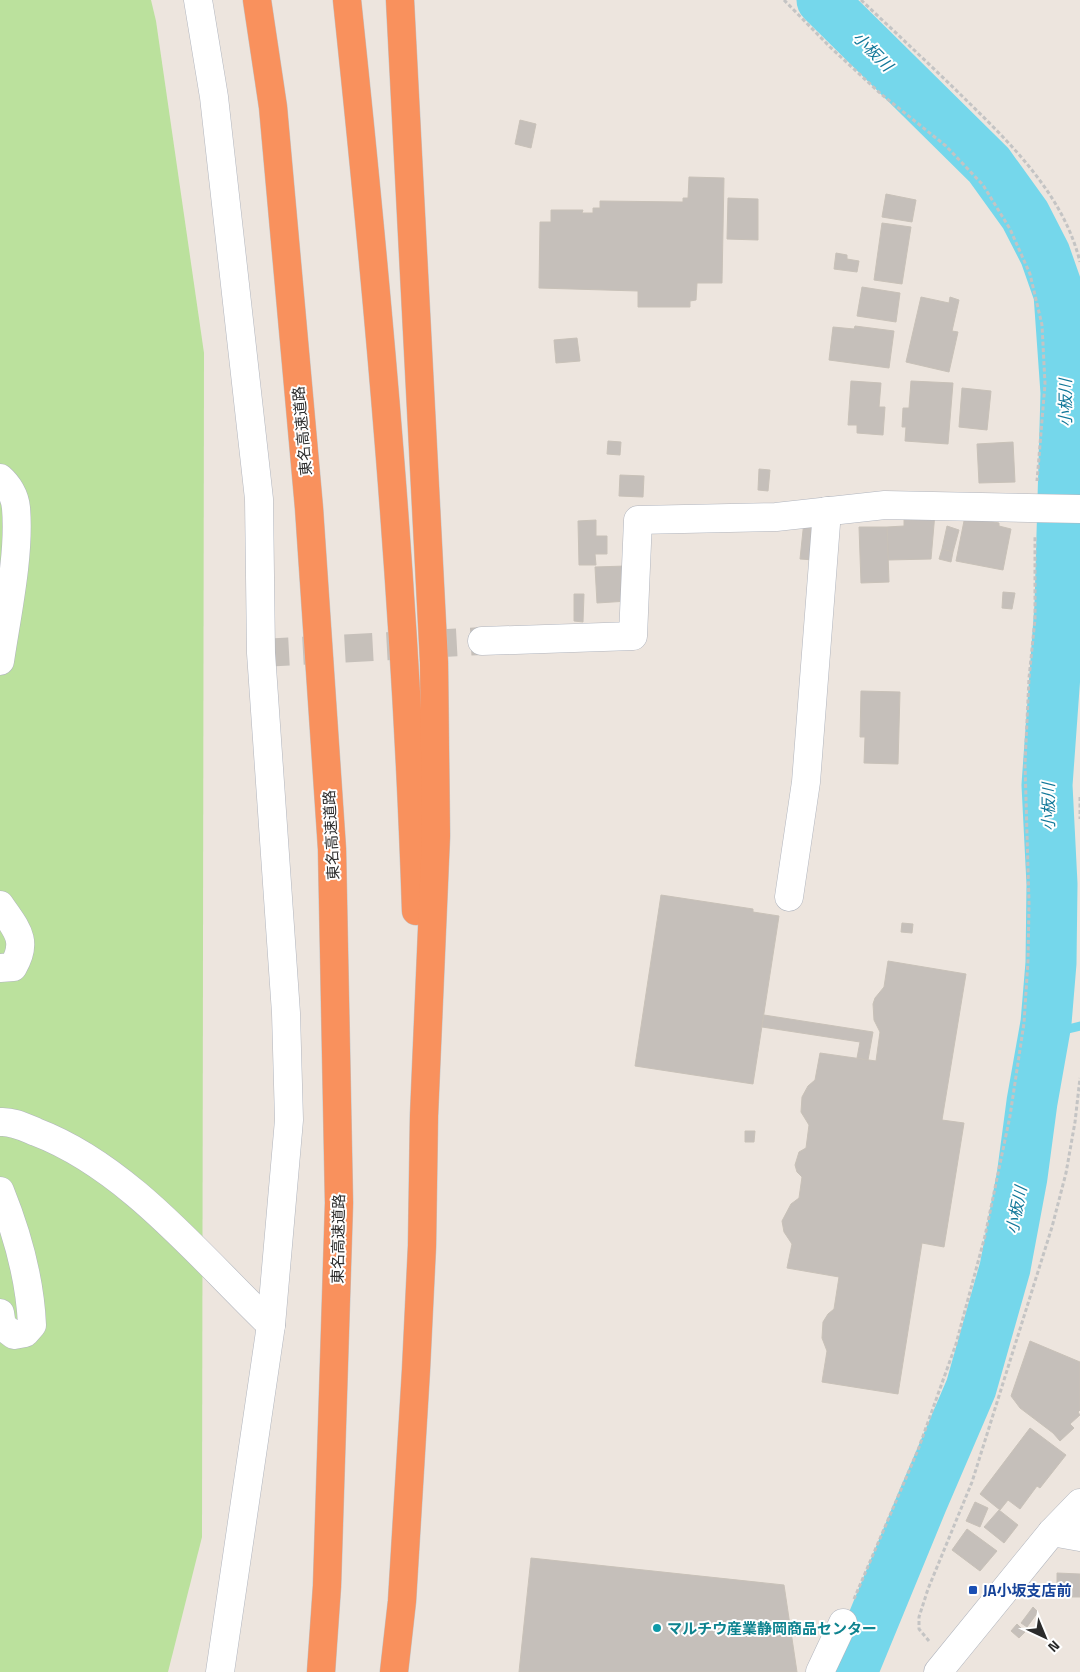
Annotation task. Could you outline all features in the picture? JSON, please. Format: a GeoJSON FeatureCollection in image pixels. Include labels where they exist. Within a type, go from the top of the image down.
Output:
{"type":"FeatureCollection","features":[{"type":"Feature","properties":{"kind":"highway","name":"東名高速道路"},"geometry":{"type":"LineString","coordinates":[[257,0],[273,107],[309,508],[332,849],[339,1202],[327,1586],[321,1672]]}},
{"type":"Feature","properties":{"kind":"highway"},"geometry":{"type":"LineString","coordinates":[[347,0],[390,446],[414,837],[424,1116]]}},
{"type":"Feature","properties":{"kind":"highway"},"geometry":{"type":"LineString","coordinates":[[394,1672],[402,1601],[416,1370],[422,1246],[424,1116],[436,836],[434,662],[400,0]]}},
{"type":"Feature","properties":{"kind":"street"},"geometry":{"type":"LineString","coordinates":[[198,0],[214,97],[259,500],[261,653],[286,1013],[289,1120],[271,1325],[220,1672]]}},
{"type":"Feature","properties":{"kind":"street"},"geometry":{"type":"LineString","coordinates":[[0,478],[8,485],[16,506],[15,552],[0,661]]}},
{"type":"Feature","properties":{"kind":"street"},"geometry":{"type":"LineString","coordinates":[[482,641],[632,636],[638,520],[776,517],[885,505],[1080,509]]}},
{"type":"Feature","properties":{"kind":"street"},"geometry":{"type":"LineString","coordinates":[[790,897],[806,782],[827,511]]}},
{"type":"Feature","properties":{"kind":"street"},"geometry":{"type":"LineString","coordinates":[[0,905],[15,929],[22,946],[20,956],[13,967],[0,968]]}},
{"type":"Feature","properties":{"kind":"street"},"geometry":{"type":"LineString","coordinates":[[0,1122],[9,1122],[50,1137],[83,1154],[127,1186],[204,1257],[271,1325]]}},
{"type":"Feature","properties":{"kind":"street"},"geometry":{"type":"LineString","coordinates":[[0,1191],[12,1220],[31,1300],[32,1325],[25,1333],[14,1335],[2,1326],[0,1313]]}},
{"type":"Feature","properties":{"kind":"street"},"geometry":{"type":"LineString","coordinates":[[938,1672],[1052,1532],[1080,1504]]}},
{"type":"Feature","properties":{"kind":"street"},"geometry":{"type":"LineString","coordinates":[[1052,1532],[1080,1537]]}},
{"type":"Feature","properties":{"kind":"street"},"geometry":{"type":"LineString","coordinates":[[820,1672],[843,1623]]}},
{"type":"Feature","properties":{"kind":"path"},"geometry":{"type":"LineString","coordinates":[[784,0],[830,47],[881,94],[946,146],[983,185],[1010,229],[1030,274],[1042,325],[1045,384],[1035,507],[1035,619],[1029,678],[1025,764],[1028,960],[1024,1023],[1010,1116],[985,1236],[956,1344],[918,1450],[843,1623]]}},
{"type":"Feature","properties":{"kind":"path"},"geometry":{"type":"LineString","coordinates":[[861,0],[1013,147],[1056,204],[1076,246],[1080,262]]}},
{"type":"Feature","properties":{"kind":"path"},"geometry":{"type":"LineString","coordinates":[[1080,797],[1080,819]]}},
{"type":"Feature","properties":{"kind":"path"},"geometry":{"type":"LineString","coordinates":[[930,1641],[920,1629],[920,1617],[928,1589],[972,1482],[1052,1228],[1069,1156],[1080,1078]]}},
{"type":"Feature","properties":{"kind":"green space"},"geometry":{"type":"Polygon","coordinates":[[[0,0],[151,0],[156,21],[204,353],[202,1537],[168,1672],[0,1672],[0,0]]]}},
{"type":"Feature","properties":{"kind":"building"},"geometry":{"type":"Polygon","coordinates":[[[520,120],[536,124],[531,148],[515,144],[520,120]]]}},
{"type":"Feature","properties":{"kind":"building"},"geometry":{"type":"Polygon","coordinates":[[[689,177],[724,178],[722,283],[697,283],[696,300],[690,301],[690,307],[638,307],[638,291],[539,288],[540,222],[551,222],[551,210],[583,210],[582,213],[593,213],[593,208],[600,208],[600,201],[683,202],[683,198],[688,198],[689,177]]]}},
{"type":"Feature","properties":{"kind":"building"},"geometry":{"type":"Polygon","coordinates":[[[886,194],[916,200],[912,222],[882,217],[886,194]]]}},
{"type":"Feature","properties":{"kind":"building"},"geometry":{"type":"Polygon","coordinates":[[[728,198],[758,199],[758,240],[727,239],[728,198]]]}},
{"type":"Feature","properties":{"kind":"building"},"geometry":{"type":"Polygon","coordinates":[[[882,223],[911,227],[902,284],[874,280],[882,223]]]}},
{"type":"Feature","properties":{"kind":"building"},"geometry":{"type":"Polygon","coordinates":[[[836,253],[847,255],[847,259],[859,261],[857,272],[834,269],[836,253]]]}},
{"type":"Feature","properties":{"kind":"building"},"geometry":{"type":"Polygon","coordinates":[[[862,287],[900,293],[896,322],[857,316],[862,287]]]}},
{"type":"Feature","properties":{"kind":"building"},"geometry":{"type":"Polygon","coordinates":[[[921,297],[949,303],[950,297],[959,300],[952,331],[958,332],[949,372],[906,362],[921,297]]]}},
{"type":"Feature","properties":{"kind":"building"},"geometry":{"type":"Polygon","coordinates":[[[855,326],[894,331],[889,368],[829,360],[833,327],[854,329],[855,326]]]}},
{"type":"Feature","properties":{"kind":"building"},"geometry":{"type":"Polygon","coordinates":[[[577,338],[580,361],[556,363],[554,340],[577,338]]]}},
{"type":"Feature","properties":{"kind":"building"},"geometry":{"type":"Polygon","coordinates":[[[851,381],[881,383],[879,407],[885,407],[883,435],[857,433],[857,425],[848,425],[851,381]]]}},
{"type":"Feature","properties":{"kind":"building"},"geometry":{"type":"Polygon","coordinates":[[[911,381],[953,383],[948,444],[905,441],[906,427],[902,427],[903,408],[909,408],[911,381]]]}},
{"type":"Feature","properties":{"kind":"building"},"geometry":{"type":"Polygon","coordinates":[[[962,388],[991,391],[987,430],[959,427],[962,388]]]}},
{"type":"Feature","properties":{"kind":"building"},"geometry":{"type":"Polygon","coordinates":[[[608,441],[621,442],[620,455],[607,454],[608,441]]]}},
{"type":"Feature","properties":{"kind":"building"},"geometry":{"type":"Polygon","coordinates":[[[1013,442],[1015,482],[979,483],[977,444],[1013,442]]]}},
{"type":"Feature","properties":{"kind":"building"},"geometry":{"type":"Polygon","coordinates":[[[759,469],[770,470],[768,491],[758,490],[759,469]]]}},
{"type":"Feature","properties":{"kind":"building"},"geometry":{"type":"Polygon","coordinates":[[[620,475],[644,476],[643,497],[619,496],[620,475]]]}},
{"type":"Feature","properties":{"kind":"building"},"geometry":{"type":"Polygon","coordinates":[[[935,513],[931,559],[888,560],[887,527],[904,526],[904,514],[935,513]]]}},
{"type":"Feature","properties":{"kind":"building"},"geometry":{"type":"Polygon","coordinates":[[[965,516],[999,523],[999,526],[1011,529],[1003,570],[956,561],[965,516]]]}},
{"type":"Feature","properties":{"kind":"building"},"geometry":{"type":"Polygon","coordinates":[[[596,520],[596,536],[607,536],[607,554],[595,554],[596,565],[579,565],[578,521],[596,520]]]}},
{"type":"Feature","properties":{"kind":"building"},"geometry":{"type":"Polygon","coordinates":[[[804,521],[817,522],[814,560],[800,559],[804,521]]]}},
{"type":"Feature","properties":{"kind":"building"},"geometry":{"type":"Polygon","coordinates":[[[947,526],[959,530],[953,552],[942,549],[947,526]]]}},
{"type":"Feature","properties":{"kind":"building"},"geometry":{"type":"Polygon","coordinates":[[[859,527],[887,527],[889,582],[861,583],[859,527]]]}},
{"type":"Feature","properties":{"kind":"building"},"geometry":{"type":"Polygon","coordinates":[[[942,549],[953,552],[951,562],[939,559],[942,549]]]}},
{"type":"Feature","properties":{"kind":"building"},"geometry":{"type":"Polygon","coordinates":[[[626,566],[628,601],[597,603],[595,567],[626,566]]]}},
{"type":"Feature","properties":{"kind":"building"},"geometry":{"type":"Polygon","coordinates":[[[1003,592],[1015,593],[1012,609],[1002,608],[1003,592]]]}},
{"type":"Feature","properties":{"kind":"building"},"geometry":{"type":"Polygon","coordinates":[[[574,594],[584,594],[583,622],[574,621],[574,594]]]}},
{"type":"Feature","properties":{"kind":"building"},"geometry":{"type":"Polygon","coordinates":[[[861,691],[900,692],[898,764],[864,763],[865,737],[860,737],[861,691]]]}},
{"type":"Feature","properties":{"kind":"building"},"geometry":{"type":"Polygon","coordinates":[[[661,895],[753,909],[753,912],[779,916],[753,1084],[635,1066],[661,895]]]}},
{"type":"Feature","properties":{"kind":"building"},"geometry":{"type":"Polygon","coordinates":[[[902,923],[913,924],[912,933],[901,932],[902,923]]]}},
{"type":"Feature","properties":{"kind":"building"},"geometry":{"type":"Polygon","coordinates":[[[888,961],[966,974],[942,1120],[964,1123],[944,1247],[922,1243],[898,1394],[822,1382],[827,1351],[822,1338],[823,1322],[834,1309],[839,1277],[787,1268],[792,1244],[784,1232],[782,1221],[791,1204],[799,1198],[802,1177],[797,1172],[795,1165],[799,1152],[806,1148],[809,1125],[801,1112],[802,1097],[808,1086],[815,1080],[820,1053],[876,1061],[880,1032],[874,1020],[873,1004],[875,998],[884,987],[888,961]]]}},
{"type":"Feature","properties":{"kind":"building"},"geometry":{"type":"Polygon","coordinates":[[[764,1015],[873,1032],[868,1060],[857,1058],[860,1042],[762,1027],[764,1015]]]}},
{"type":"Feature","properties":{"kind":"building"},"geometry":{"type":"Polygon","coordinates":[[[745,1131],[755,1131],[754,1142],[745,1142],[745,1131]]]}},
{"type":"Feature","properties":{"kind":"building"},"geometry":{"type":"Polygon","coordinates":[[[1030,1341],[1080,1362],[1080,1410],[1078,1412],[1080,1415],[1070,1424],[1074,1428],[1060,1441],[1053,1433],[1020,1408],[1011,1396],[1030,1341]]]}},
{"type":"Feature","properties":{"kind":"building"},"geometry":{"type":"Polygon","coordinates":[[[1030,1428],[1066,1455],[1040,1488],[1037,1486],[1020,1509],[1008,1500],[1000,1510],[980,1494],[1030,1428]]]}},
{"type":"Feature","properties":{"kind":"building"},"geometry":{"type":"Polygon","coordinates":[[[975,1502],[988,1508],[980,1527],[966,1521],[975,1502]]]}},
{"type":"Feature","properties":{"kind":"building"},"geometry":{"type":"Polygon","coordinates":[[[999,1510],[1018,1525],[1004,1543],[984,1527],[999,1510]]]}},
{"type":"Feature","properties":{"kind":"building"},"geometry":{"type":"Polygon","coordinates":[[[967,1529],[997,1551],[980,1571],[952,1550],[967,1529]]]}},
{"type":"Feature","properties":{"kind":"building","name":"マルチウ産業静岡商品センター"},"geometry":{"type":"Polygon","coordinates":[[[531,1558],[784,1585],[797,1672],[519,1672],[531,1558]]]}},
{"type":"Feature","properties":{"kind":"building"},"geometry":{"type":"Polygon","coordinates":[[[1057,1573],[1080,1574],[1080,1597],[1057,1597],[1057,1573]]]}},
{"type":"Feature","properties":{"kind":"building"},"geometry":{"type":"Polygon","coordinates":[[[1033,1607],[1038,1612],[1027,1627],[1021,1623],[1033,1607]]]}},
{"type":"Feature","properties":{"kind":"building"},"geometry":{"type":"Polygon","coordinates":[[[1017,1624],[1025,1632],[1019,1638],[1011,1631],[1017,1624]]]}},
{"type":"Feature","properties":{"kind":"waterway","name":"小板川"},"geometry":{"type":"LineString","coordinates":[[822,0],[989,165],[1025,215],[1045,254],[1059,294],[1066,393],[1060,605],[1047,785],[1052,884],[1051,963],[1046,1023],[1032,1102],[1022,1177],[1005,1268],[971,1388],[852,1672]]}},
{"type":"Feature","properties":{"kind":"waterway"},"geometry":{"type":"LineString","coordinates":[[1032,1102],[1053,1046],[1064,1030],[1080,1026]]}},
{"type":"Feature","properties":{"kind":"tunnel"},"geometry":{"type":"LineString","coordinates":[[261,653],[482,641]]}},
{"type":"Feature","properties":{"kind":"place","name":"JA小坂支店前"},"geometry":{"type":"Point","coordinates":[973,1590]}},
{"type":"Feature","properties":{"kind":"place","name":"マルチウ産業静岡商品センター"},"geometry":{"type":"Point","coordinates":[657,1628]}}]}
